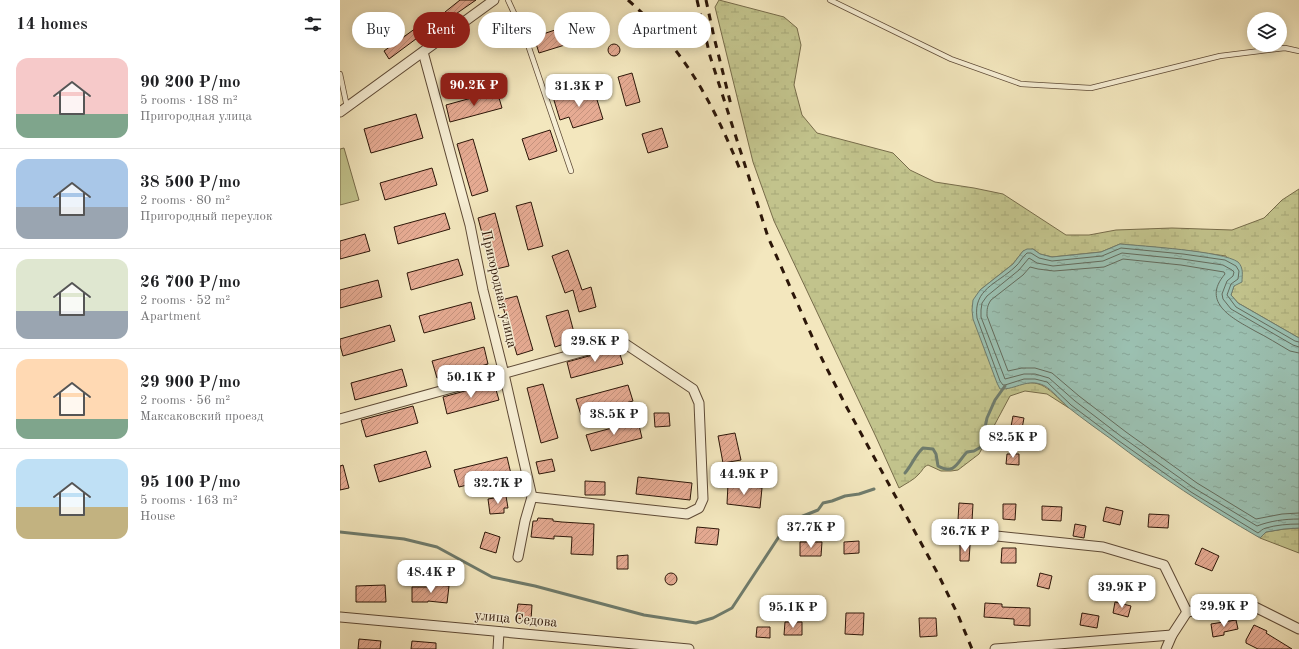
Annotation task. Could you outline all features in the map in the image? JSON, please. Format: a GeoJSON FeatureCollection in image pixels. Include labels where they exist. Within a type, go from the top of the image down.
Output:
{"type":"FeatureCollection","features":[{"type":"Feature","properties":{"kind":"street"},"geometry":{"type":"LineString","coordinates":[[344,110],[494,0]]}},
{"type":"Feature","properties":{"kind":"street","name":"Пригородная улица"},"geometry":{"type":"LineString","coordinates":[[423,52],[470,225],[532,497],[518,557]]}},
{"type":"Feature","properties":{"kind":"street"},"geometry":{"type":"LineString","coordinates":[[340,419],[621,341],[693,389],[699,403],[703,499],[699,508],[687,514],[532,497]]}},
{"type":"Feature","properties":{"kind":"street"},"geometry":{"type":"LineString","coordinates":[[939,530],[1103,548],[1164,565],[1187,612]]}},
{"type":"Feature","properties":{"kind":"street"},"geometry":{"type":"LineString","coordinates":[[1166,649],[1172,635],[1187,612],[1233,604],[1255,607],[1299,629]]}},
{"type":"Feature","properties":{"kind":"street","name":"улица Седова"},"geometry":{"type":"LineString","coordinates":[[340,617],[689,649]]}},
{"type":"Feature","properties":{"kind":"street"},"geometry":{"type":"LineString","coordinates":[[498,649],[499,632]]}},
{"type":"Feature","properties":{"kind":"street"},"geometry":{"type":"LineString","coordinates":[[995,649],[1172,635]]}},
{"type":"Feature","properties":{"kind":"lane"},"geometry":{"type":"LineString","coordinates":[[508,0],[526,39],[571,171]]}},
{"type":"Feature","properties":{"kind":"lane"},"geometry":{"type":"LineString","coordinates":[[830,0],[951,59],[1021,84],[1091,88],[1220,56],[1285,48],[1299,51]]}},
{"type":"Feature","properties":{"kind":"lane"},"geometry":{"type":"LineString","coordinates":[[340,74],[344,110]]}},
{"type":"Feature","properties":{"kind":"green space"},"geometry":{"type":"Polygon","coordinates":[[[719,0],[784,17],[797,28],[801,45],[794,85],[802,115],[817,133],[893,153],[910,170],[935,182],[1003,194],[1066,235],[1089,235],[1116,230],[1172,228],[1232,230],[1264,218],[1282,200],[1299,189],[1299,338],[1238,303],[1231,295],[1234,286],[1226,256],[1120,244],[1101,252],[1052,257],[1040,254],[1033,249],[1023,251],[1013,264],[980,290],[1006,389],[1017,385],[1035,383],[1041,385],[1054,394],[1069,408],[1047,394],[1025,391],[1010,396],[979,454],[958,470],[941,471],[928,465],[915,478],[899,488],[774,221],[753,162],[715,7],[719,0]]]}},
{"type":"Feature","properties":{"kind":"green space"},"geometry":{"type":"Polygon","coordinates":[[[344,148],[359,200],[340,205],[340,149],[344,148]]]}},
{"type":"Feature","properties":{"kind":"green space"},"geometry":{"type":"Polygon","coordinates":[[[1299,528],[1299,553],[1260,538],[1266,532],[1299,528]]]}},
{"type":"Feature","properties":{"kind":"water"},"geometry":{"type":"Polygon","coordinates":[[[1120,244],[1200,252],[1230,258],[1238,262],[1242,269],[1242,282],[1234,286],[1231,295],[1238,303],[1299,338],[1299,528],[1266,532],[1260,538],[1202,503],[1165,478],[1069,408],[1045,386],[1028,383],[1011,388],[1000,389],[973,319],[973,300],[980,290],[1013,264],[1023,251],[1027,249],[1033,249],[1040,254],[1052,257],[1101,252],[1120,244]]]}},
{"type":"Feature","properties":{"kind":"building"},"geometry":{"type":"Polygon","coordinates":[[[460,0],[476,0],[459,12],[445,12],[460,0]]]}},
{"type":"Feature","properties":{"kind":"building"},"geometry":{"type":"Polygon","coordinates":[[[413,30],[413,41],[405,47],[405,36],[413,30]]]}},
{"type":"Feature","properties":{"kind":"building"},"geometry":{"type":"Polygon","coordinates":[[[554,30],[555,48],[539,53],[537,48],[546,48],[546,33],[554,30]]]}},
{"type":"Feature","properties":{"kind":"building"},"geometry":{"type":"Polygon","coordinates":[[[612,44],[616,44],[618,48],[620,48],[620,52],[616,56],[612,56],[608,52],[608,48],[610,48],[612,44]]]}},
{"type":"Feature","properties":{"kind":"building"},"geometry":{"type":"Polygon","coordinates":[[[388,48],[404,48],[389,59],[384,51],[388,48]]]}},
{"type":"Feature","properties":{"kind":"building"},"geometry":{"type":"Polygon","coordinates":[[[632,73],[640,102],[626,106],[618,77],[632,73]]]}},
{"type":"Feature","properties":{"kind":"building"},"geometry":{"type":"Polygon","coordinates":[[[593,87],[603,119],[573,128],[569,117],[560,120],[553,97],[565,93],[566,96],[593,87]]]}},
{"type":"Feature","properties":{"kind":"building"},"geometry":{"type":"Polygon","coordinates":[[[497,91],[502,108],[450,122],[446,105],[497,91]]]}},
{"type":"Feature","properties":{"kind":"building"},"geometry":{"type":"Polygon","coordinates":[[[416,114],[423,138],[371,153],[364,129],[416,114]]]}},
{"type":"Feature","properties":{"kind":"building"},"geometry":{"type":"Polygon","coordinates":[[[662,128],[668,147],[648,153],[642,134],[662,128]]]}},
{"type":"Feature","properties":{"kind":"building"},"geometry":{"type":"Polygon","coordinates":[[[550,130],[557,151],[529,160],[522,139],[550,130]]]}},
{"type":"Feature","properties":{"kind":"building"},"geometry":{"type":"Polygon","coordinates":[[[473,139],[488,191],[472,196],[457,144],[473,139]]]}},
{"type":"Feature","properties":{"kind":"building"},"geometry":{"type":"Polygon","coordinates":[[[432,168],[437,185],[385,200],[380,183],[432,168]]]}},
{"type":"Feature","properties":{"kind":"building"},"geometry":{"type":"Polygon","coordinates":[[[531,202],[543,246],[528,250],[516,206],[531,202]]]}},
{"type":"Feature","properties":{"kind":"building"},"geometry":{"type":"Polygon","coordinates":[[[445,213],[450,229],[398,244],[394,227],[445,213]]]}},
{"type":"Feature","properties":{"kind":"building"},"geometry":{"type":"Polygon","coordinates":[[[495,213],[509,266],[492,270],[478,218],[495,213]]]}},
{"type":"Feature","properties":{"kind":"building"},"geometry":{"type":"Polygon","coordinates":[[[365,234],[370,251],[340,259],[340,241],[365,234]]]}},
{"type":"Feature","properties":{"kind":"building"},"geometry":{"type":"Polygon","coordinates":[[[568,250],[582,290],[591,287],[596,307],[579,312],[573,290],[565,293],[552,256],[568,250]]]}},
{"type":"Feature","properties":{"kind":"building"},"geometry":{"type":"Polygon","coordinates":[[[458,259],[463,275],[411,290],[407,273],[458,259]]]}},
{"type":"Feature","properties":{"kind":"building"},"geometry":{"type":"Polygon","coordinates":[[[378,280],[382,297],[340,308],[340,290],[378,280]]]}},
{"type":"Feature","properties":{"kind":"building"},"geometry":{"type":"Polygon","coordinates":[[[517,296],[533,350],[517,355],[501,300],[517,296]]]}},
{"type":"Feature","properties":{"kind":"building"},"geometry":{"type":"Polygon","coordinates":[[[471,302],[475,319],[424,333],[419,316],[471,302]]]}},
{"type":"Feature","properties":{"kind":"building"},"geometry":{"type":"Polygon","coordinates":[[[568,310],[576,340],[555,347],[546,316],[568,310]]]}},
{"type":"Feature","properties":{"kind":"building"},"geometry":{"type":"Polygon","coordinates":[[[390,325],[395,341],[343,356],[340,339],[390,325]]]}},
{"type":"Feature","properties":{"kind":"building"},"geometry":{"type":"Polygon","coordinates":[[[484,347],[488,364],[437,378],[432,361],[484,347]]]}},
{"type":"Feature","properties":{"kind":"building"},"geometry":{"type":"Polygon","coordinates":[[[618,348],[623,364],[571,378],[567,362],[618,348]]]}},
{"type":"Feature","properties":{"kind":"building"},"geometry":{"type":"Polygon","coordinates":[[[402,369],[407,386],[355,400],[351,383],[402,369]]]}},
{"type":"Feature","properties":{"kind":"building"},"geometry":{"type":"Polygon","coordinates":[[[494,383],[499,400],[447,414],[443,397],[494,383]]]}},
{"type":"Feature","properties":{"kind":"building"},"geometry":{"type":"Polygon","coordinates":[[[543,384],[558,438],[541,443],[527,388],[543,384]]]}},
{"type":"Feature","properties":{"kind":"building"},"geometry":{"type":"Polygon","coordinates":[[[628,385],[633,401],[581,415],[576,399],[628,385]]]}},
{"type":"Feature","properties":{"kind":"building"},"geometry":{"type":"Polygon","coordinates":[[[413,406],[418,423],[366,437],[361,420],[413,406]]]}},
{"type":"Feature","properties":{"kind":"building"},"geometry":{"type":"Polygon","coordinates":[[[654,413],[669,413],[670,426],[655,427],[654,413]]]}},
{"type":"Feature","properties":{"kind":"building"},"geometry":{"type":"Polygon","coordinates":[[[1013,416],[1024,418],[1021,434],[1010,432],[1013,416]]]}},
{"type":"Feature","properties":{"kind":"building"},"geometry":{"type":"Polygon","coordinates":[[[638,421],[642,438],[591,451],[586,435],[638,421]]]}},
{"type":"Feature","properties":{"kind":"building"},"geometry":{"type":"Polygon","coordinates":[[[735,433],[741,460],[723,463],[718,436],[735,433]]]}},
{"type":"Feature","properties":{"kind":"building"},"geometry":{"type":"Polygon","coordinates":[[[426,451],[431,467],[379,482],[374,465],[426,451]]]}},
{"type":"Feature","properties":{"kind":"building"},"geometry":{"type":"Polygon","coordinates":[[[1007,454],[1019,454],[1019,465],[1006,464],[1007,454]]]}},
{"type":"Feature","properties":{"kind":"building"},"geometry":{"type":"Polygon","coordinates":[[[507,457],[511,474],[459,487],[454,470],[507,457]]]}},
{"type":"Feature","properties":{"kind":"building"},"geometry":{"type":"Polygon","coordinates":[[[552,459],[555,471],[539,474],[536,462],[552,459]]]}},
{"type":"Feature","properties":{"kind":"building"},"geometry":{"type":"Polygon","coordinates":[[[343,465],[349,488],[340,490],[340,466],[343,465]]]}},
{"type":"Feature","properties":{"kind":"building"},"geometry":{"type":"Polygon","coordinates":[[[638,477],[692,483],[690,500],[636,494],[638,477]]]}},
{"type":"Feature","properties":{"kind":"building"},"geometry":{"type":"Polygon","coordinates":[[[585,481],[605,482],[605,495],[585,495],[585,481]]]}},
{"type":"Feature","properties":{"kind":"building"},"geometry":{"type":"Polygon","coordinates":[[[728,484],[762,488],[760,508],[727,504],[728,484]]]}},
{"type":"Feature","properties":{"kind":"building"},"geometry":{"type":"Polygon","coordinates":[[[506,496],[508,508],[504,508],[504,513],[490,514],[488,499],[506,496]]]}},
{"type":"Feature","properties":{"kind":"building"},"geometry":{"type":"Polygon","coordinates":[[[959,503],[973,504],[972,521],[958,520],[959,503]]]}},
{"type":"Feature","properties":{"kind":"building"},"geometry":{"type":"Polygon","coordinates":[[[1003,504],[1016,504],[1015,520],[1003,519],[1003,504]]]}},
{"type":"Feature","properties":{"kind":"building"},"geometry":{"type":"Polygon","coordinates":[[[1042,506],[1062,507],[1061,521],[1042,520],[1042,506]]]}},
{"type":"Feature","properties":{"kind":"building"},"geometry":{"type":"Polygon","coordinates":[[[1106,507],[1123,511],[1120,525],[1103,521],[1106,507]]]}},
{"type":"Feature","properties":{"kind":"building"},"geometry":{"type":"Polygon","coordinates":[[[1149,514],[1169,515],[1168,528],[1148,527],[1149,514]]]}},
{"type":"Feature","properties":{"kind":"building"},"geometry":{"type":"Polygon","coordinates":[[[538,518],[553,519],[553,521],[562,522],[594,524],[593,555],[571,554],[572,537],[554,536],[554,539],[531,537],[533,521],[537,521],[538,518]]]}},
{"type":"Feature","properties":{"kind":"building"},"geometry":{"type":"Polygon","coordinates":[[[1075,524],[1086,526],[1084,538],[1073,536],[1075,524]]]}},
{"type":"Feature","properties":{"kind":"building"},"geometry":{"type":"Polygon","coordinates":[[[697,527],[719,529],[717,545],[695,543],[697,527]]]}},
{"type":"Feature","properties":{"kind":"building"},"geometry":{"type":"Polygon","coordinates":[[[485,532],[500,537],[496,553],[480,548],[485,532]]]}},
{"type":"Feature","properties":{"kind":"building"},"geometry":{"type":"Polygon","coordinates":[[[859,541],[859,553],[844,554],[844,542],[859,541]]]}},
{"type":"Feature","properties":{"kind":"building"},"geometry":{"type":"Polygon","coordinates":[[[800,542],[822,542],[821,556],[800,556],[800,542]]]}},
{"type":"Feature","properties":{"kind":"building"},"geometry":{"type":"Polygon","coordinates":[[[960,545],[970,545],[969,561],[960,561],[960,545]]]}},
{"type":"Feature","properties":{"kind":"building"},"geometry":{"type":"Polygon","coordinates":[[[1002,548],[1016,548],[1016,563],[1001,563],[1002,548]]]}},
{"type":"Feature","properties":{"kind":"building"},"geometry":{"type":"Polygon","coordinates":[[[1202,548],[1219,556],[1212,571],[1195,564],[1202,548]]]}},
{"type":"Feature","properties":{"kind":"building"},"geometry":{"type":"Polygon","coordinates":[[[628,555],[628,569],[617,569],[617,556],[628,555]]]}},
{"type":"Feature","properties":{"kind":"building"},"geometry":{"type":"Polygon","coordinates":[[[669,573],[673,573],[677,579],[673,585],[669,585],[665,581],[665,577],[669,573]]]}},
{"type":"Feature","properties":{"kind":"building"},"geometry":{"type":"Polygon","coordinates":[[[1040,573],[1052,576],[1049,589],[1037,586],[1040,573]]]}},
{"type":"Feature","properties":{"kind":"building"},"geometry":{"type":"Polygon","coordinates":[[[385,585],[386,602],[356,602],[356,586],[385,585]]]}},
{"type":"Feature","properties":{"kind":"building"},"geometry":{"type":"Polygon","coordinates":[[[435,585],[449,586],[447,603],[428,601],[412,602],[412,587],[435,587],[435,585]]]}},
{"type":"Feature","properties":{"kind":"building"},"geometry":{"type":"Polygon","coordinates":[[[1115,602],[1131,606],[1128,617],[1113,613],[1115,602]]]}},
{"type":"Feature","properties":{"kind":"building"},"geometry":{"type":"Polygon","coordinates":[[[985,603],[1002,604],[1002,607],[1030,608],[1030,626],[1014,625],[1014,619],[984,617],[985,603]]]}},
{"type":"Feature","properties":{"kind":"building"},"geometry":{"type":"Polygon","coordinates":[[[518,604],[532,605],[531,620],[516,618],[518,604]]]}},
{"type":"Feature","properties":{"kind":"building"},"geometry":{"type":"Polygon","coordinates":[[[846,613],[864,613],[863,635],[845,634],[846,613]]]}},
{"type":"Feature","properties":{"kind":"building"},"geometry":{"type":"Polygon","coordinates":[[[1082,613],[1099,616],[1097,628],[1080,625],[1082,613]]]}},
{"type":"Feature","properties":{"kind":"building"},"geometry":{"type":"Polygon","coordinates":[[[919,618],[936,618],[937,636],[920,637],[919,618]]]}},
{"type":"Feature","properties":{"kind":"building"},"geometry":{"type":"Polygon","coordinates":[[[1236,620],[1238,629],[1224,632],[1224,635],[1213,637],[1211,624],[1236,620]]]}},
{"type":"Feature","properties":{"kind":"building"},"geometry":{"type":"Polygon","coordinates":[[[785,622],[802,622],[802,635],[784,635],[785,622]]]}},
{"type":"Feature","properties":{"kind":"building"},"geometry":{"type":"Polygon","coordinates":[[[1254,625],[1267,631],[1266,633],[1292,649],[1258,649],[1246,643],[1246,640],[1254,625]]]}},
{"type":"Feature","properties":{"kind":"building"},"geometry":{"type":"Polygon","coordinates":[[[757,627],[770,627],[770,638],[756,637],[757,627]]]}},
{"type":"Feature","properties":{"kind":"building"},"geometry":{"type":"Polygon","coordinates":[[[359,639],[381,641],[380,649],[358,649],[359,639]]]}},
{"type":"Feature","properties":{"kind":"building"},"geometry":{"type":"Polygon","coordinates":[[[412,641],[436,643],[436,649],[411,649],[412,641]]]}},
{"type":"Feature","properties":{"kind":"waterway"},"geometry":{"type":"LineString","coordinates":[[905,473],[923,448],[933,449],[936,454],[938,466],[948,469],[956,466],[967,452],[974,451],[981,447],[987,418],[995,400],[1005,386]]}},
{"type":"Feature","properties":{"kind":"waterway"},"geometry":{"type":"LineString","coordinates":[[340,532],[404,539],[437,547],[492,577],[535,586],[644,615],[696,623],[713,618],[732,608],[782,532],[798,518],[818,510],[823,503],[874,489]]}},
{"type":"Feature","properties":{"kind":"railway"},"geometry":{"type":"LineString","coordinates":[[628,0],[666,38],[695,79],[720,123],[741,172]]}},
{"type":"Feature","properties":{"kind":"railway"},"geometry":{"type":"LineString","coordinates":[[697,0],[710,56],[768,237],[822,359],[938,574],[958,615],[972,649]]}},
{"type":"Feature","properties":{"kind":"railway"},"geometry":{"type":"LineString","coordinates":[[706,0],[731,105]]}}]}
